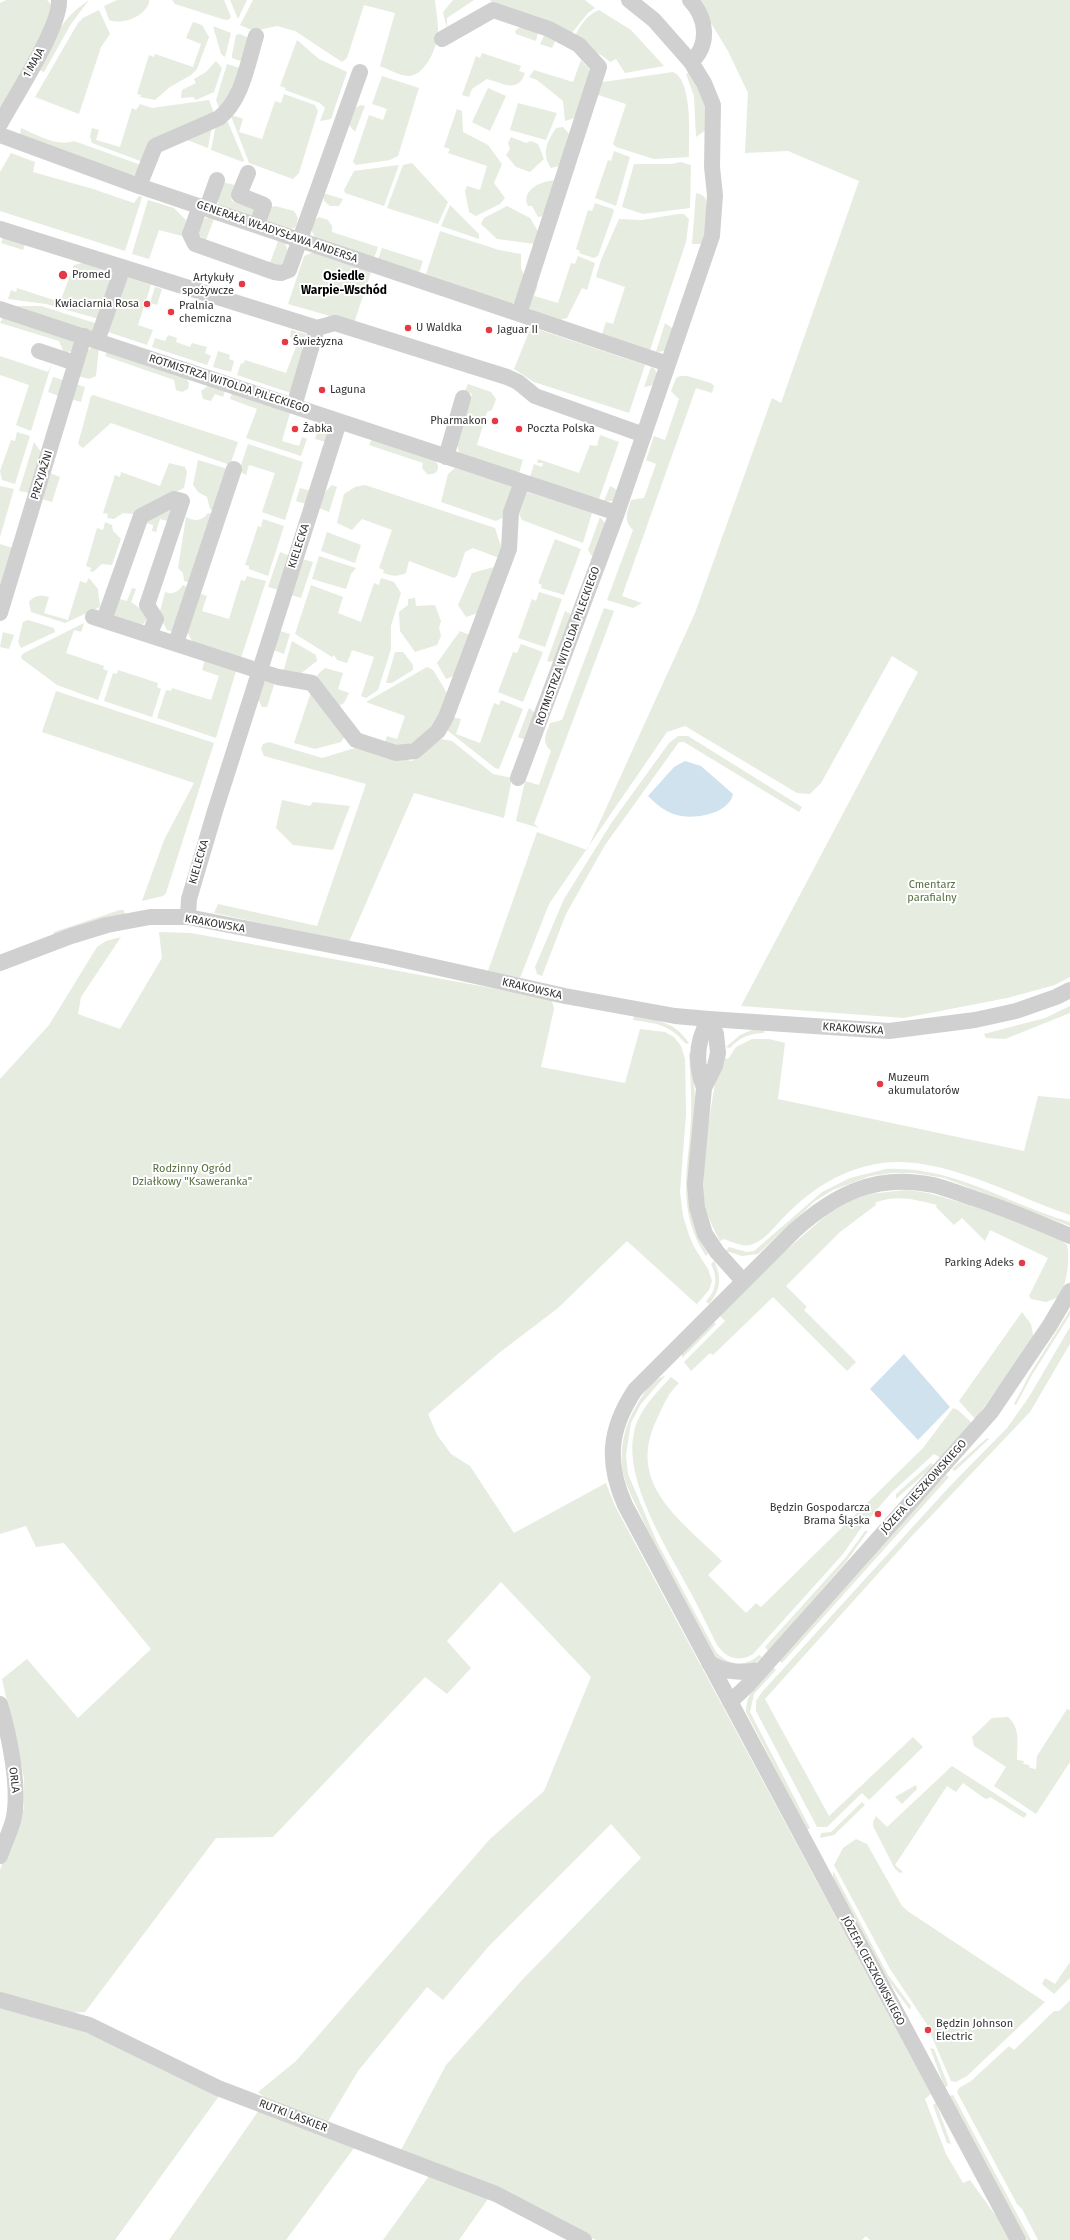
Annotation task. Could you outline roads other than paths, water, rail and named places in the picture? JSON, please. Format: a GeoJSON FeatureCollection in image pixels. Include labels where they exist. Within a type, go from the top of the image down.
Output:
{"type":"FeatureCollection","features":[{"type":"Feature","properties":{"kind":"street","name":"1 MAJA"},"geometry":{"type":"LineString","coordinates":[[0,124],[52,30],[59,0]]}},
{"type":"Feature","properties":{"kind":"street","name":"ROTMISTRZA WITOLDA PILECKIEGO"},"geometry":{"type":"LineString","coordinates":[[518,778],[617,513],[712,236],[715,195],[712,167],[713,104],[704,83],[692,62],[654,20],[629,0]]}},
{"type":"Feature","properties":{"kind":"street"},"geometry":{"type":"LineString","coordinates":[[690,0],[702,20],[705,36],[703,48],[692,62]]}},
{"type":"Feature","properties":{"kind":"street"},"geometry":{"type":"LineString","coordinates":[[442,39],[494,10],[549,29],[579,45],[598,67],[519,314]]}},
{"type":"Feature","properties":{"kind":"street"},"geometry":{"type":"LineString","coordinates":[[139,186],[154,146],[219,118],[228,112],[240,87],[256,36]]}},
{"type":"Feature","properties":{"kind":"street"},"geometry":{"type":"LineString","coordinates":[[217,180],[190,234],[195,244],[274,272],[281,273],[289,270],[360,72]]}},
{"type":"Feature","properties":{"kind":"street","name":"GENERAŁA WŁADYSŁAWA ANDERSA"},"geometry":{"type":"LineString","coordinates":[[0,135],[139,186],[668,364]]}},
{"type":"Feature","properties":{"kind":"street"},"geometry":{"type":"LineString","coordinates":[[248,173],[239,195],[264,205],[257,226]]}},
{"type":"Feature","properties":{"kind":"street"},"geometry":{"type":"LineString","coordinates":[[0,229],[316,328],[335,323],[508,377],[518,382],[535,396],[644,435]]}},
{"type":"Feature","properties":{"kind":"street","name":"PRZYJAŹNI"},"geometry":{"type":"LineString","coordinates":[[0,613],[75,363],[90,338],[123,267]]}},
{"type":"Feature","properties":{"kind":"street","name":"ROTMISTRZA WITOLDA PILECKIEGO"},"geometry":{"type":"LineString","coordinates":[[0,309],[617,513]]}},
{"type":"Feature","properties":{"kind":"street"},"geometry":{"type":"LineString","coordinates":[[294,406],[316,328]]}},
{"type":"Feature","properties":{"kind":"street"},"geometry":{"type":"LineString","coordinates":[[39,351],[75,363]]}},
{"type":"Feature","properties":{"kind":"street"},"geometry":{"type":"LineString","coordinates":[[446,457],[463,398]]}},
{"type":"Feature","properties":{"kind":"street","name":"KIELECKA"},"geometry":{"type":"LineString","coordinates":[[188,917],[189,899],[201,858],[339,422]]}},
{"type":"Feature","properties":{"kind":"street"},"geometry":{"type":"LineString","coordinates":[[176,643],[234,469]]}},
{"type":"Feature","properties":{"kind":"street"},"geometry":{"type":"LineString","coordinates":[[149,635],[156,619],[147,605],[182,501],[174,498],[141,516],[98,619],[278,677],[312,684],[356,740],[396,753],[415,750],[438,731],[446,717],[509,549],[511,512],[522,482]]}},
{"type":"Feature","properties":{"kind":"street","name":"KRAKOWSKA"},"geometry":{"type":"LineString","coordinates":[[0,964],[71,936],[107,925],[150,917],[188,917],[386,956],[565,996],[675,1016],[709,1019],[889,1031],[975,1020],[1016,1011],[1056,997],[1070,990]]}},
{"type":"Feature","properties":{"kind":"street"},"geometry":{"type":"LineString","coordinates":[[709,1019],[716,1034],[718,1053],[715,1066],[704,1088],[695,1184],[697,1207],[705,1234],[717,1252],[743,1281]]}},
{"type":"Feature","properties":{"kind":"street","name":"JÓZEFA CIESZKOWSKIEGO"},"geometry":{"type":"LineString","coordinates":[[1018,2240],[709,1663],[620,1493],[614,1473],[613,1443],[620,1418],[635,1390],[794,1231],[828,1203],[858,1188],[886,1182],[914,1182],[934,1185],[1021,1216],[1070,1236]]}},
{"type":"Feature","properties":{"kind":"street","name":"JÓZEFA CIESZKOWSKIEGO"},"geometry":{"type":"LineString","coordinates":[[730,1702],[761,1670],[991,1412],[1043,1337],[1070,1290]]}},
{"type":"Feature","properties":{"kind":"street"},"geometry":{"type":"LineString","coordinates":[[709,1663],[727,1672],[745,1673],[761,1670]]}},
{"type":"Feature","properties":{"kind":"street","name":"ORLA"},"geometry":{"type":"LineString","coordinates":[[0,1704],[6,1725],[16,1796],[13,1821],[0,1856]]}},
{"type":"Feature","properties":{"kind":"street","name":"RUTKI LASKIER"},"geometry":{"type":"LineString","coordinates":[[0,2000],[89,2025],[218,2088],[496,2194],[584,2240]]}},
{"type":"Feature","properties":{"kind":"water"},"geometry":{"type":"Polygon","coordinates":[[[685,761],[701,766],[733,794],[730,801],[725,806],[710,814],[692,817],[684,816],[673,814],[665,810],[648,796],[674,767],[685,761]]]}},
{"type":"Feature","properties":{"kind":"water"},"geometry":{"type":"Polygon","coordinates":[[[904,1354],[950,1407],[918,1440],[870,1389],[904,1354]]]}},
{"type":"Feature","properties":{"kind":"place","name":"Promed"},"geometry":{"type":"Point","coordinates":[63,275]}},
{"type":"Feature","properties":{"kind":"place","name":"Artykuły spożywcze"},"geometry":{"type":"Point","coordinates":[242,284]}},
{"type":"Feature","properties":{"kind":"place","name":"Kwiaciarnia Rosa"},"geometry":{"type":"Point","coordinates":[147,304]}},
{"type":"Feature","properties":{"kind":"place","name":"Pralnia chemiczna"},"geometry":{"type":"Point","coordinates":[171,312]}},
{"type":"Feature","properties":{"kind":"place","name":"U Waldka"},"geometry":{"type":"Point","coordinates":[408,328]}},
{"type":"Feature","properties":{"kind":"place","name":"Jaguar II"},"geometry":{"type":"Point","coordinates":[489,330]}},
{"type":"Feature","properties":{"kind":"place","name":"Świeżyzna"},"geometry":{"type":"Point","coordinates":[285,342]}},
{"type":"Feature","properties":{"kind":"place","name":"Laguna"},"geometry":{"type":"Point","coordinates":[322,390]}},
{"type":"Feature","properties":{"kind":"place","name":"Pharmakon"},"geometry":{"type":"Point","coordinates":[495,421]}},
{"type":"Feature","properties":{"kind":"place","name":"Żabka"},"geometry":{"type":"Point","coordinates":[295,429]}},
{"type":"Feature","properties":{"kind":"place","name":"Poczta Polska"},"geometry":{"type":"Point","coordinates":[519,429]}},
{"type":"Feature","properties":{"kind":"place","name":"Muzeum akumulatorów"},"geometry":{"type":"Point","coordinates":[880,1084]}},
{"type":"Feature","properties":{"kind":"place","name":"Parking Adeks"},"geometry":{"type":"Point","coordinates":[1022,1263]}},
{"type":"Feature","properties":{"kind":"place","name":"Będzin Gospodarcza Brama Śląska"},"geometry":{"type":"Point","coordinates":[878,1514]}},
{"type":"Feature","properties":{"kind":"place","name":"Będzin Johnson Electric"},"geometry":{"type":"Point","coordinates":[928,2030]}},
{"type":"Feature","properties":{"kind":"district","name":"Osiedle Warpie-Wschód"},"geometry":{"type":"Point","coordinates":[344,284]}},
{"type":"Feature","properties":{"kind":"park label","name":"Cmentarz parafialny"},"geometry":{"type":"Point","coordinates":[932,891]}},
{"type":"Feature","properties":{"kind":"park label","name":"Rodzinny Ogród Działkowy \"Ksaweranka\""},"geometry":{"type":"Point","coordinates":[192,1175]}}]}
